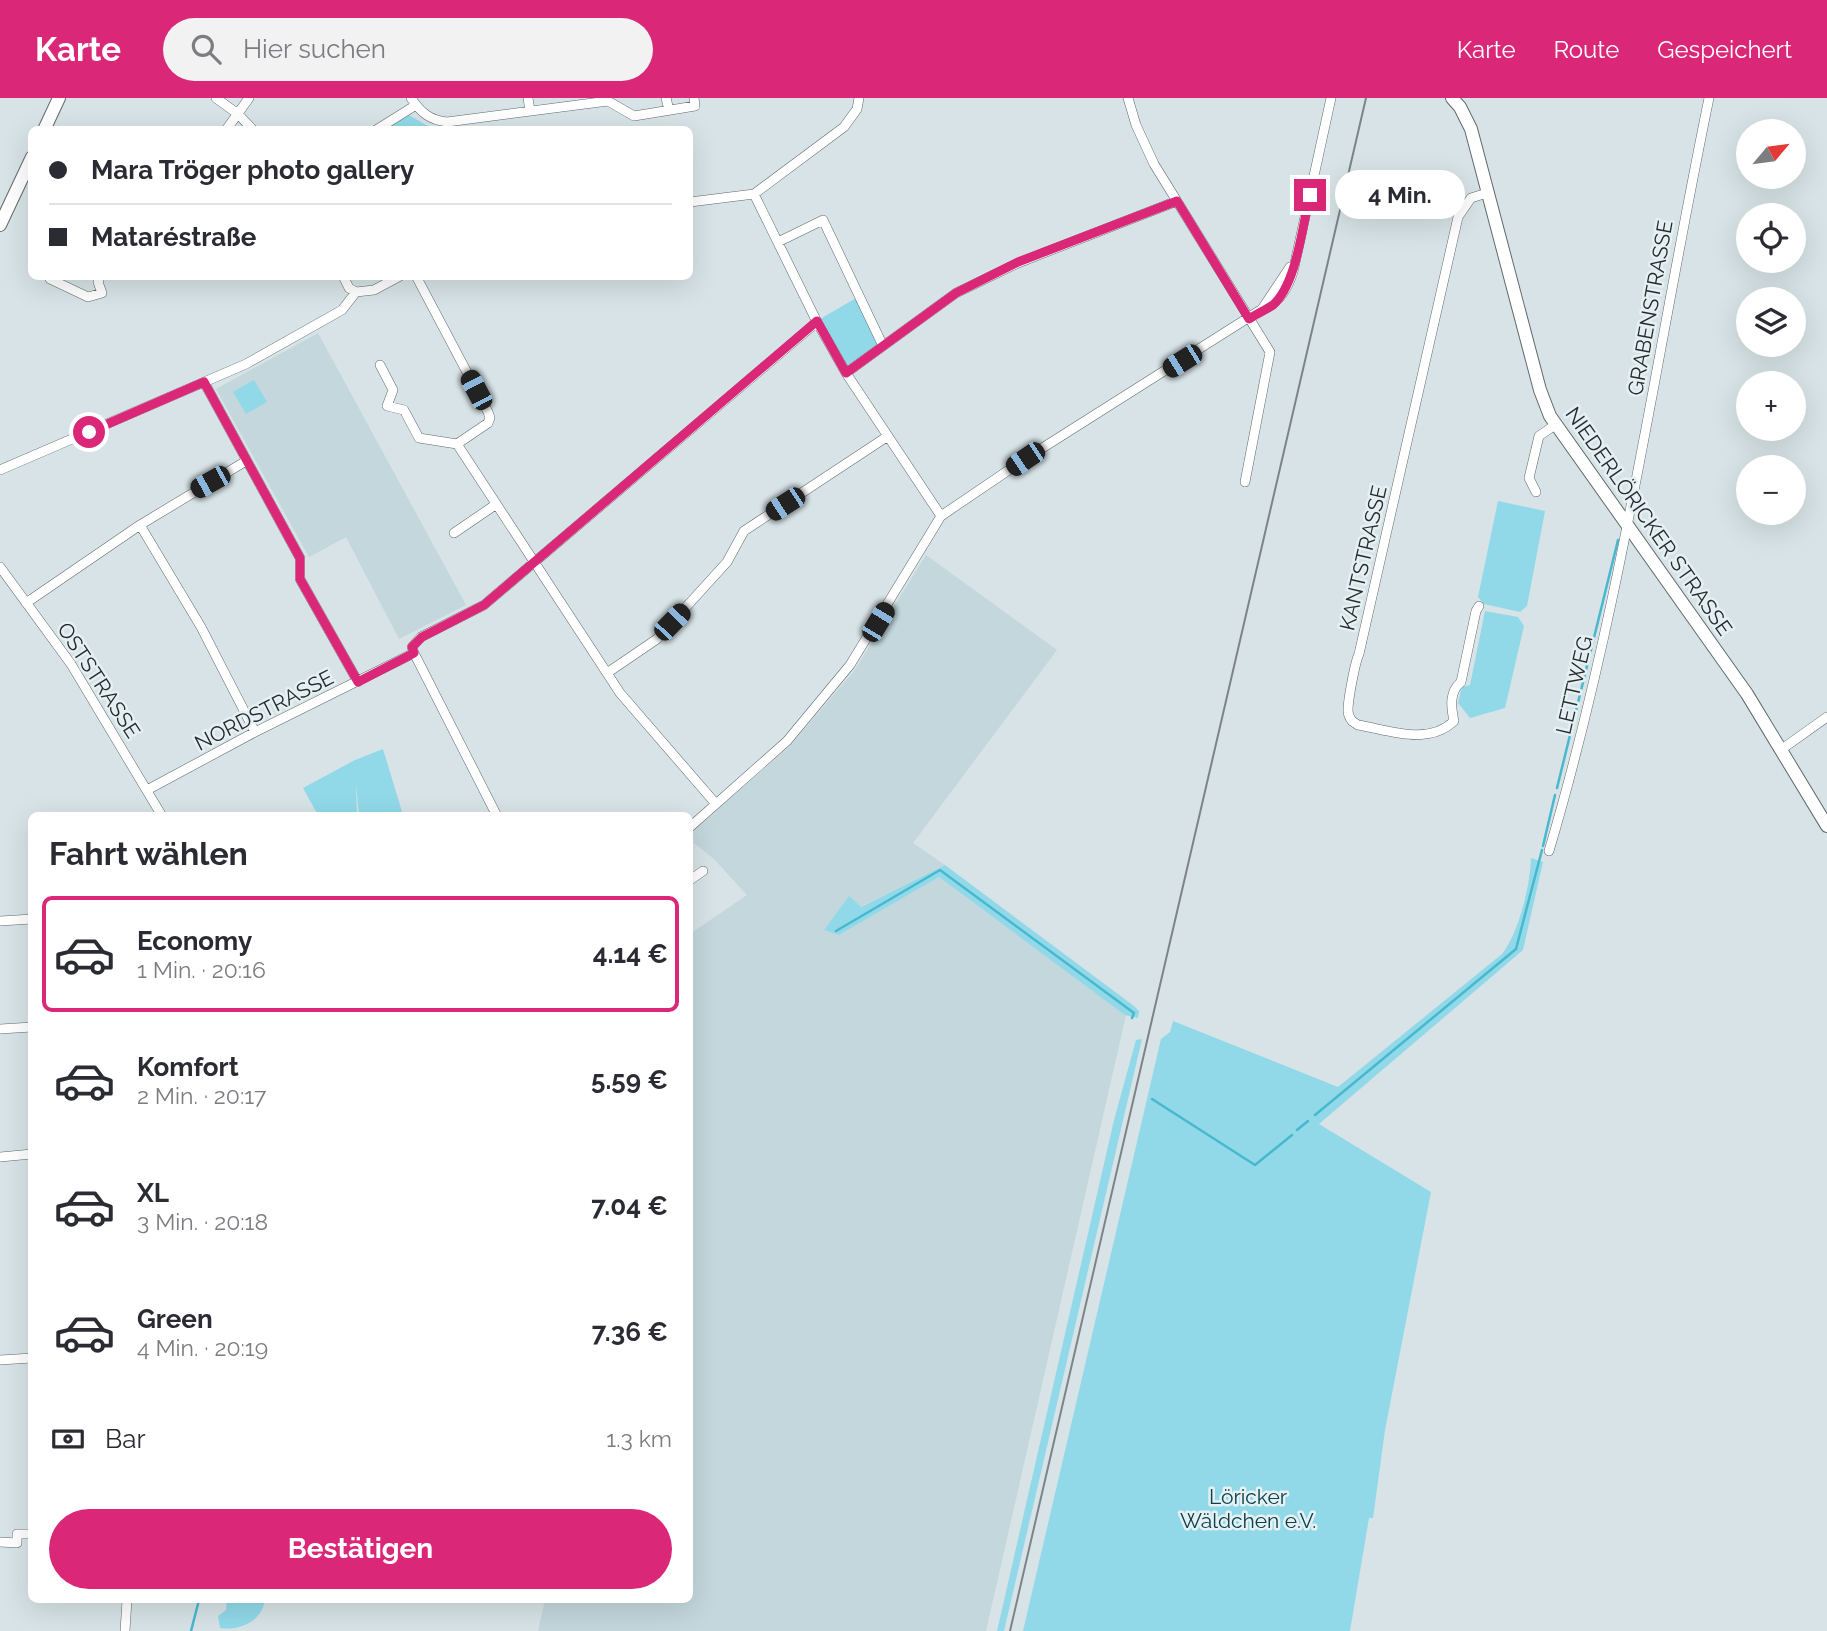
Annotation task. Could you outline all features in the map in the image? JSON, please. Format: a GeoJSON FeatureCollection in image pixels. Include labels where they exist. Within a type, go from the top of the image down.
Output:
{"type":"FeatureCollection","features":[{"type":"Feature","properties":{"kind":"main road"},"geometry":{"type":"LineString","coordinates":[[46,126],[59,98]]}},
{"type":"Feature","properties":{"kind":"main road","name":"NIEDERLÖRICKER STRASSE"},"geometry":{"type":"LineString","coordinates":[[1455,99],[1471,129],[1540,390],[1555,425],[1715,647],[1782,749],[1827,826]]}},
{"type":"Feature","properties":{"kind":"main road"},"geometry":{"type":"LineString","coordinates":[[0,225],[28,166]]}},
{"type":"Feature","properties":{"kind":"street"},"geometry":{"type":"LineString","coordinates":[[216,98],[239,114],[250,126]]}},
{"type":"Feature","properties":{"kind":"street"},"geometry":{"type":"LineString","coordinates":[[229,126],[249,98]]}},
{"type":"Feature","properties":{"kind":"street"},"geometry":{"type":"LineString","coordinates":[[528,98],[530,111]]}},
{"type":"Feature","properties":{"kind":"street"},"geometry":{"type":"LineString","coordinates":[[666,98],[668,110]]}},
{"type":"Feature","properties":{"kind":"street"},"geometry":{"type":"LineString","coordinates":[[381,126],[414,102],[433,120],[447,122],[608,101],[634,116],[695,106],[694,98]]}},
{"type":"Feature","properties":{"kind":"street"},"geometry":{"type":"LineString","coordinates":[[693,202],[754,194],[844,127],[857,109],[859,98]]}},
{"type":"Feature","properties":{"kind":"street"},"geometry":{"type":"LineString","coordinates":[[1128,98],[1145,147],[1270,352],[1245,482]]}},
{"type":"Feature","properties":{"kind":"street"},"geometry":{"type":"LineString","coordinates":[[693,824],[787,741],[850,665],[941,516],[1025,459],[1262,309],[1270,307],[1288,286],[1331,98]]}},
{"type":"Feature","properties":{"kind":"street","name":"GRABENSTRASSE"},"geometry":{"type":"LineString","coordinates":[[1627,525],[1709,98]]}},
{"type":"Feature","properties":{"kind":"street","name":"KANTSTRASSE"},"geometry":{"type":"LineString","coordinates":[[1479,606],[1461,682],[1455,687],[1451,706],[1454,721],[1446,729],[1426,736],[1358,725],[1352,721],[1348,709],[1355,664],[1458,217],[1471,198],[1487,193]]}},
{"type":"Feature","properties":{"kind":"street"},"geometry":{"type":"LineString","coordinates":[[754,194],[846,373],[941,516]]}},
{"type":"Feature","properties":{"kind":"street"},"geometry":{"type":"LineString","coordinates":[[846,373],[956,293],[1018,262],[1177,201]]}},
{"type":"Feature","properties":{"kind":"street"},"geometry":{"type":"LineString","coordinates":[[778,242],[823,220],[883,346]]}},
{"type":"Feature","properties":{"kind":"street"},"geometry":{"type":"LineString","coordinates":[[52,280],[88,297],[102,293],[99,280]]}},
{"type":"Feature","properties":{"kind":"street"},"geometry":{"type":"LineString","coordinates":[[345,280],[349,288],[356,292],[373,290],[392,280]]}},
{"type":"Feature","properties":{"kind":"street"},"geometry":{"type":"LineString","coordinates":[[380,365],[393,390],[387,406],[404,410],[419,438],[457,444],[488,423],[488,412],[417,280]]}},
{"type":"Feature","properties":{"kind":"street"},"geometry":{"type":"LineString","coordinates":[[0,470],[246,364],[342,310],[356,292]]}},
{"type":"Feature","properties":{"kind":"street","name":"NORDSTRASSE"},"geometry":{"type":"LineString","coordinates":[[147,790],[255,732],[414,653],[412,647],[422,637],[484,605],[817,321]]}},
{"type":"Feature","properties":{"kind":"street"},"geometry":{"type":"LineString","coordinates":[[204,382],[300,558],[300,579],[358,682]]}},
{"type":"Feature","properties":{"kind":"street"},"geometry":{"type":"LineString","coordinates":[[1536,492],[1529,478],[1537,439],[1541,433],[1555,425]]}},
{"type":"Feature","properties":{"kind":"street"},"geometry":{"type":"LineString","coordinates":[[607,673],[657,639],[727,562],[744,531],[888,436]]}},
{"type":"Feature","properties":{"kind":"street"},"geometry":{"type":"LineString","coordinates":[[457,444],[620,693],[716,804]]}},
{"type":"Feature","properties":{"kind":"street"},"geometry":{"type":"LineString","coordinates":[[26,603],[139,525],[246,461]]}},
{"type":"Feature","properties":{"kind":"street"},"geometry":{"type":"LineString","coordinates":[[454,533],[495,505]]}},
{"type":"Feature","properties":{"kind":"street"},"geometry":{"type":"LineString","coordinates":[[139,525],[201,627],[255,732]]}},
{"type":"Feature","properties":{"kind":"street","name":"LETTWEG"},"geometry":{"type":"LineString","coordinates":[[1549,851],[1572,774],[1592,692],[1627,525]]}},
{"type":"Feature","properties":{"kind":"street","name":"OSTSTRASSE"},"geometry":{"type":"LineString","coordinates":[[0,567],[71,664],[160,812]]}},
{"type":"Feature","properties":{"kind":"street"},"geometry":{"type":"LineString","coordinates":[[414,653],[495,812]]}},
{"type":"Feature","properties":{"kind":"street"},"geometry":{"type":"LineString","coordinates":[[1782,749],[1827,717]]}},
{"type":"Feature","properties":{"kind":"street"},"geometry":{"type":"LineString","coordinates":[[693,878],[704,871]]}},
{"type":"Feature","properties":{"kind":"street"},"geometry":{"type":"LineString","coordinates":[[0,921],[28,919]]}},
{"type":"Feature","properties":{"kind":"street"},"geometry":{"type":"LineString","coordinates":[[0,1029],[28,1027]]}},
{"type":"Feature","properties":{"kind":"street"},"geometry":{"type":"LineString","coordinates":[[0,1157],[28,1154]]}},
{"type":"Feature","properties":{"kind":"street"},"geometry":{"type":"LineString","coordinates":[[0,1360],[28,1358]]}},
{"type":"Feature","properties":{"kind":"street"},"geometry":{"type":"LineString","coordinates":[[0,1542],[17,1543],[17,1534],[28,1534]]}},
{"type":"Feature","properties":{"kind":"street"},"geometry":{"type":"LineString","coordinates":[[125,1631],[127,1603]]}},
{"type":"Feature","properties":{"kind":"shaded area"},"geometry":{"type":"Polygon","coordinates":[[[318,333],[466,605],[399,639],[346,537],[309,557],[216,389],[318,333]]]}},
{"type":"Feature","properties":{"kind":"shaded area"},"geometry":{"type":"Polygon","coordinates":[[[926,555],[1057,650],[913,843],[945,865],[860,907],[848,897],[839,935],[939,877],[1126,1015],[986,1631],[538,1631],[544,1603],[693,1603],[693,932],[747,895],[714,859],[693,842],[693,830],[789,747],[854,671],[926,555]]]}},
{"type":"Feature","properties":{"kind":"green space"},"geometry":{"type":"Polygon","coordinates":[[[409,115],[429,126],[390,126],[409,115]]]}},
{"type":"Feature","properties":{"kind":"green space"},"geometry":{"type":"Polygon","coordinates":[[[856,298],[879,345],[847,366],[820,319],[856,298]]]}},
{"type":"Feature","properties":{"kind":"green space"},"geometry":{"type":"Polygon","coordinates":[[[254,380],[267,402],[246,414],[233,392],[254,380]]]}},
{"type":"Feature","properties":{"kind":"green space"},"geometry":{"type":"Polygon","coordinates":[[[1498,501],[1545,511],[1527,606],[1520,612],[1484,604],[1478,597],[1498,501]]]}},
{"type":"Feature","properties":{"kind":"green space"},"geometry":{"type":"Polygon","coordinates":[[[1485,611],[1518,617],[1524,626],[1505,708],[1470,718],[1458,703],[1462,687],[1470,685],[1485,611]]]}},
{"type":"Feature","properties":{"kind":"green space"},"geometry":{"type":"Polygon","coordinates":[[[383,749],[402,812],[359,812],[356,784],[357,812],[316,812],[303,788],[355,760],[383,749]]]}},
{"type":"Feature","properties":{"kind":"green space","name":"Löricker Wäldchen e.V."},"geometry":{"type":"Polygon","coordinates":[[[1531,858],[1543,862],[1523,950],[1319,1124],[1431,1192],[1385,1430],[1373,1518],[1369,1518],[1350,1631],[1023,1631],[1161,1039],[1170,1032],[1173,1021],[1338,1087],[1502,954],[1514,934],[1522,909],[1531,858]]]}},
{"type":"Feature","properties":{"kind":"green space"},"geometry":{"type":"Polygon","coordinates":[[[945,865],[1134,1006],[1139,1011],[1138,1018],[1125,1015],[939,877],[839,935],[824,930],[849,896],[861,907],[945,865]]]}},
{"type":"Feature","properties":{"kind":"green space"},"geometry":{"type":"Polygon","coordinates":[[[1142,1039],[1004,1631],[997,1631],[1114,1120],[1136,1040],[1142,1039]]]}},
{"type":"Feature","properties":{"kind":"green space"},"geometry":{"type":"Polygon","coordinates":[[[227,1603],[264,1603],[255,1619],[235,1628],[220,1628],[218,1616],[226,1610],[227,1603]]]}},
{"type":"Feature","properties":{"kind":"waterway"},"geometry":{"type":"LineString","coordinates":[[1557,788],[1618,540]]}},
{"type":"Feature","properties":{"kind":"waterway"},"geometry":{"type":"LineString","coordinates":[[1543,846],[1555,795]]}},
{"type":"Feature","properties":{"kind":"waterway"},"geometry":{"type":"LineString","coordinates":[[1315,1115],[1516,949],[1542,850]]}},
{"type":"Feature","properties":{"kind":"waterway"},"geometry":{"type":"LineString","coordinates":[[836,931],[940,870],[1134,1013],[1132,1018]]}},
{"type":"Feature","properties":{"kind":"waterway"},"geometry":{"type":"LineString","coordinates":[[1152,1099],[1255,1165],[1292,1135]]}},
{"type":"Feature","properties":{"kind":"waterway"},"geometry":{"type":"LineString","coordinates":[[1297,1130],[1308,1121]]}},
{"type":"Feature","properties":{"kind":"waterway"},"geometry":{"type":"LineString","coordinates":[[191,1631],[198,1603]]}},
{"type":"Feature","properties":{"kind":"tram line"},"geometry":{"type":"LineString","coordinates":[[1010,1631],[1366,98]]}},
{"type":"Feature","properties":{"kind":"route"},"geometry":{"type":"LineString","coordinates":[[89,432],[204,382],[300,558],[300,579],[358,682],[414,653],[412,647],[422,637],[484,605],[817,321],[846,373],[956,293],[1018,262],[1177,201],[1249,319],[1262,309],[1270,307],[1288,286],[1310,195]]}}]}
